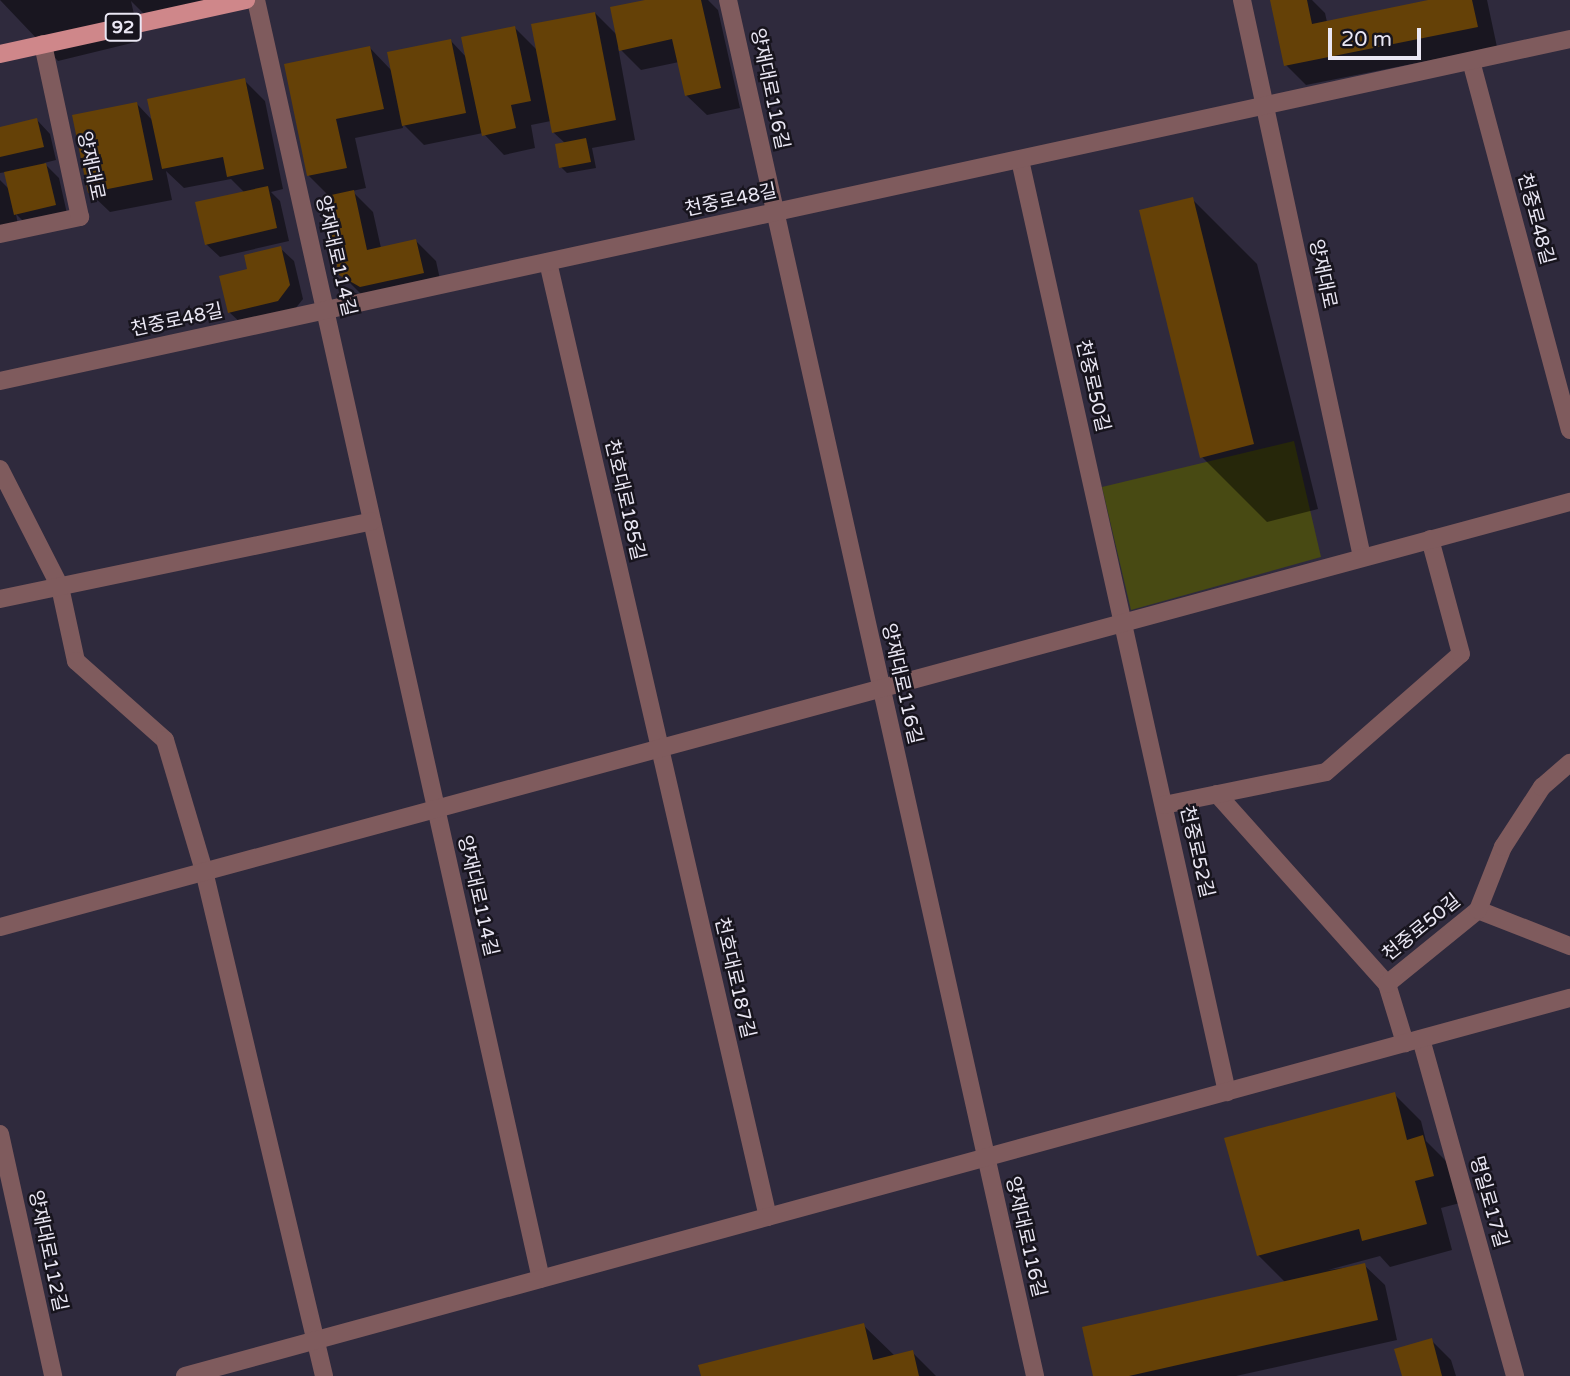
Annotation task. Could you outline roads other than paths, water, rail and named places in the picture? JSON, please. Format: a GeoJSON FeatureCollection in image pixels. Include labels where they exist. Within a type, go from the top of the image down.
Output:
{"type":"FeatureCollection","features":[{"type":"Feature","properties":{"kind":"main road","name":"92"},"geometry":{"type":"LineString","coordinates":[[0,54],[246,0]]}},
{"type":"Feature","properties":{"kind":"street","name":"양재대로114길"},"geometry":{"type":"LineString","coordinates":[[256,0],[541,1279]]}},
{"type":"Feature","properties":{"kind":"street","name":"양재대로116길"},"geometry":{"type":"LineString","coordinates":[[728,0],[1035,1376]]}},
{"type":"Feature","properties":{"kind":"street","name":"양재대로"},"geometry":{"type":"LineString","coordinates":[[1242,0],[1362,557]]}},
{"type":"Feature","properties":{"kind":"street","name":"천중로48길"},"geometry":{"type":"LineString","coordinates":[[0,382],[1570,39]]}},
{"type":"Feature","properties":{"kind":"street","name":"양재대로"},"geometry":{"type":"LineString","coordinates":[[0,234],[80,217],[43,44]]}},
{"type":"Feature","properties":{"kind":"street","name":"천중로48길"},"geometry":{"type":"LineString","coordinates":[[1471,61],[1570,430]]}},
{"type":"Feature","properties":{"kind":"street","name":"천중로50길"},"geometry":{"type":"LineString","coordinates":[[1020,160],[1122,622]]}},
{"type":"Feature","properties":{"kind":"street","name":"천호대로185길"},"geometry":{"type":"LineString","coordinates":[[548,262],[660,747]]}},
{"type":"Feature","properties":{"kind":"street"},"geometry":{"type":"LineString","coordinates":[[0,468],[60,587],[76,661],[165,740],[204,872],[324,1376]]}},
{"type":"Feature","properties":{"kind":"street"},"geometry":{"type":"LineString","coordinates":[[0,927],[1570,502]]}},
{"type":"Feature","properties":{"kind":"street"},"geometry":{"type":"LineString","coordinates":[[0,599],[372,521]]}},
{"type":"Feature","properties":{"kind":"street"},"geometry":{"type":"LineString","coordinates":[[1164,805],[1326,772],[1461,654],[1430,539]]}},
{"type":"Feature","properties":{"kind":"street","name":"천중로52길"},"geometry":{"type":"LineString","coordinates":[[1122,622],[1227,1092]]}},
{"type":"Feature","properties":{"kind":"street","name":"천호대로187길"},"geometry":{"type":"LineString","coordinates":[[660,747],[768,1217]]}},
{"type":"Feature","properties":{"kind":"street","name":"천중로50길"},"geometry":{"type":"LineString","coordinates":[[1387,984],[1478,911],[1503,846],[1542,787],[1570,763]]}},
{"type":"Feature","properties":{"kind":"street","name":"천중로52길"},"geometry":{"type":"LineString","coordinates":[[1217,794],[1387,984],[1413,1041]]}},
{"type":"Feature","properties":{"kind":"street"},"geometry":{"type":"LineString","coordinates":[[1478,911],[1570,946]]}},
{"type":"Feature","properties":{"kind":"street"},"geometry":{"type":"LineString","coordinates":[[185,1376],[1570,998]]}},
{"type":"Feature","properties":{"kind":"street","name":"명일로17길"},"geometry":{"type":"LineString","coordinates":[[1413,1041],[1515,1376]]}},
{"type":"Feature","properties":{"kind":"street","name":"양재대로112길"},"geometry":{"type":"LineString","coordinates":[[0,1134],[53,1376]]}}]}
